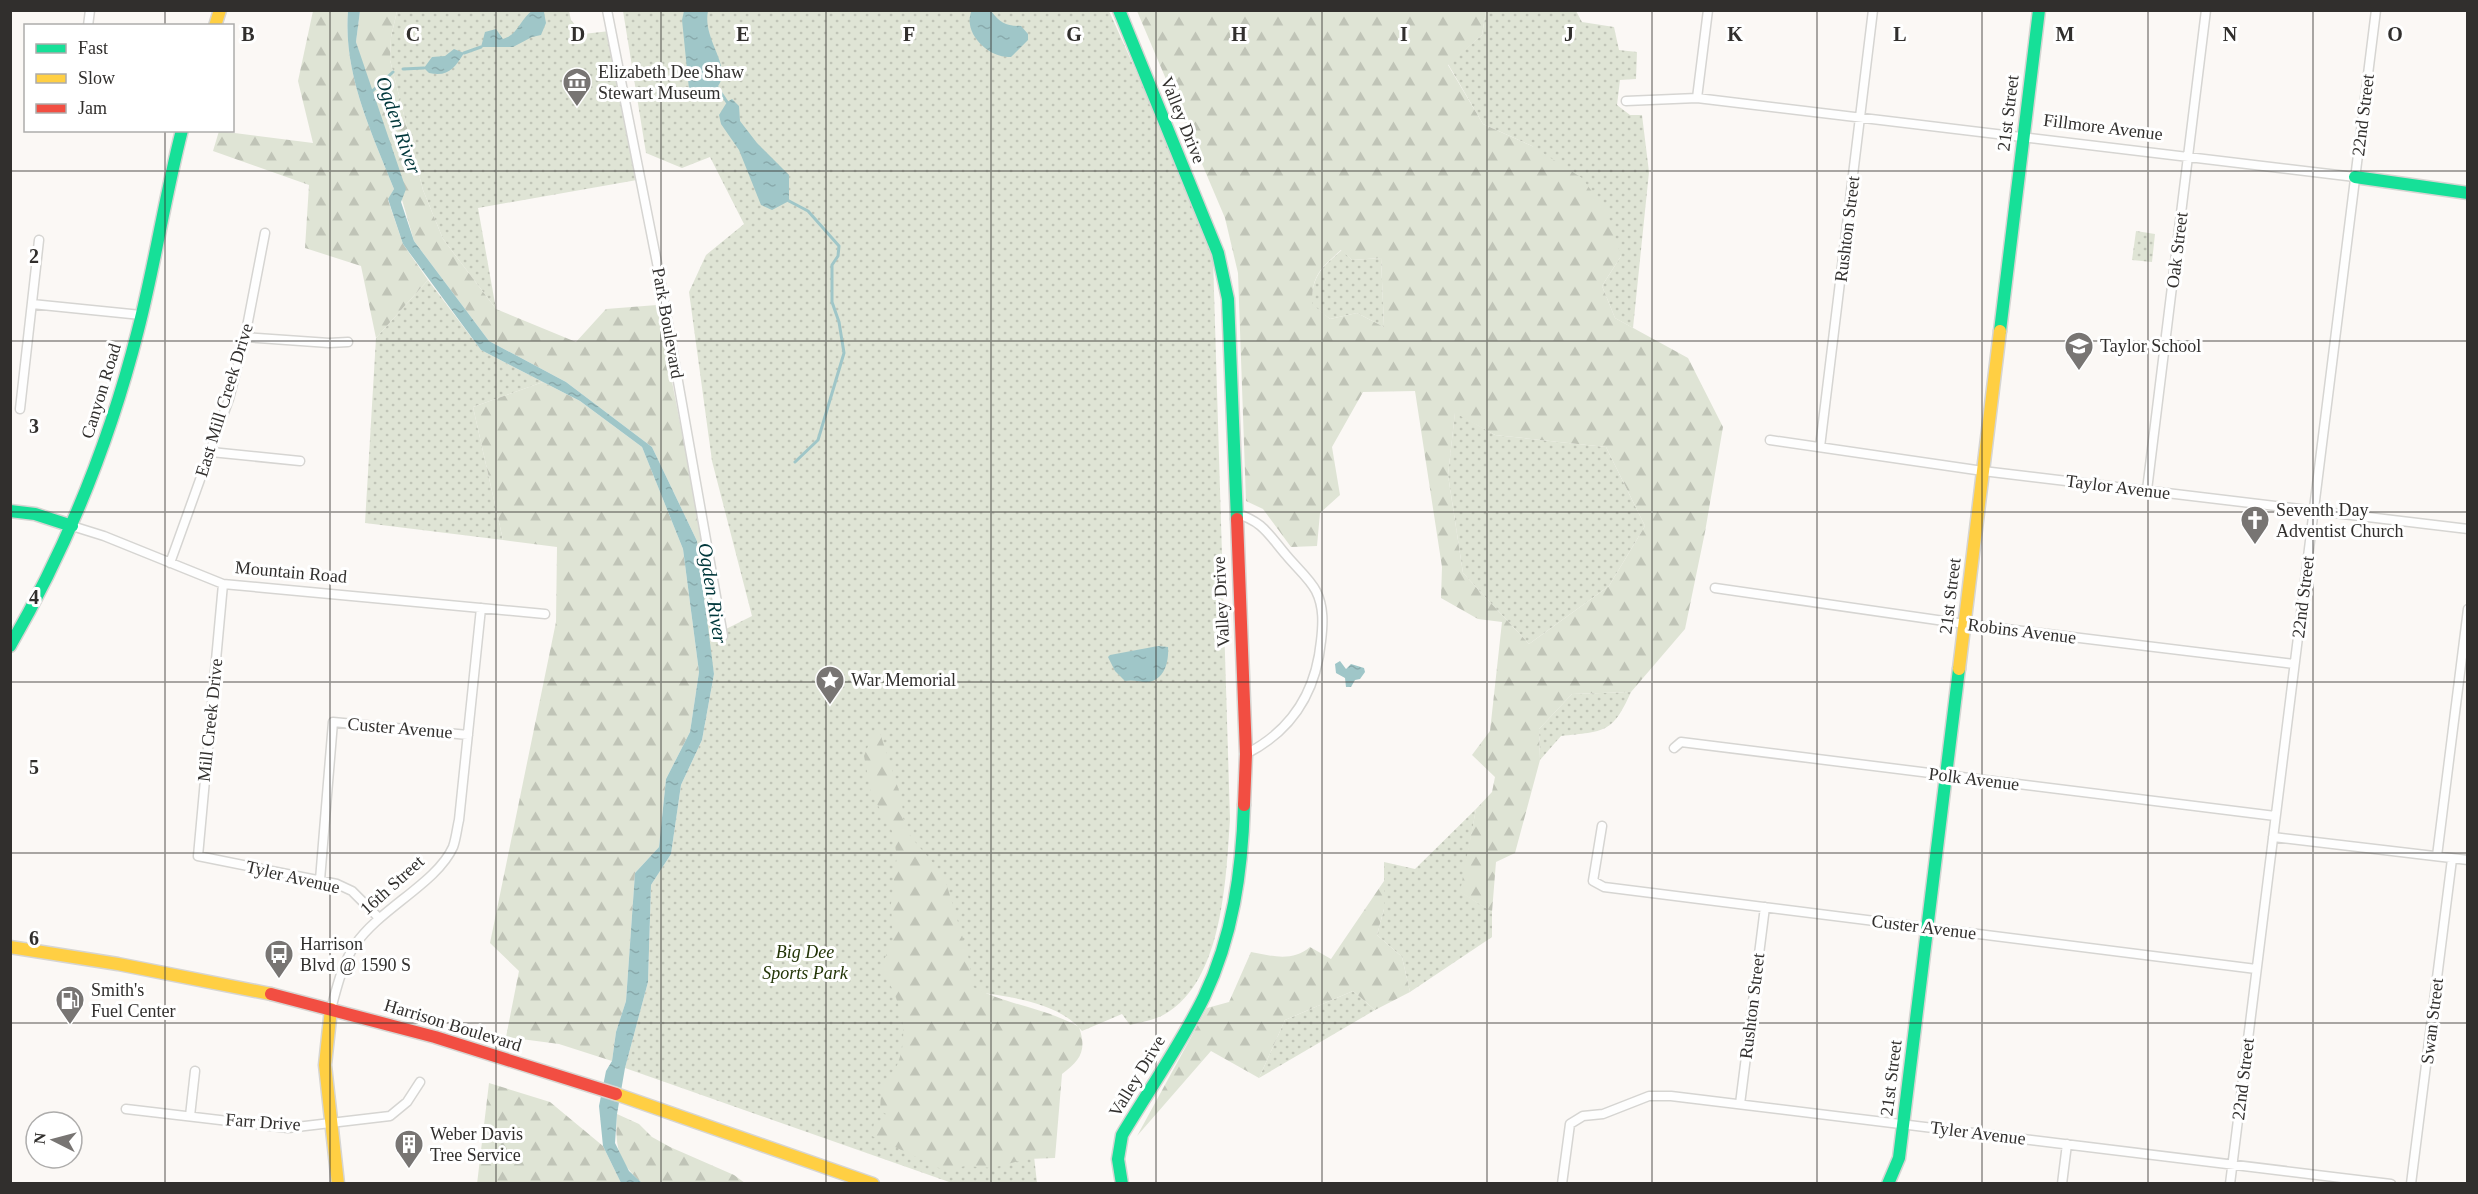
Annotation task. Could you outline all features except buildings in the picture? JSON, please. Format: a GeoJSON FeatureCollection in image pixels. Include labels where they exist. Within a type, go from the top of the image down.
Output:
{"type":"FeatureCollection","features":[{"type":"Feature","properties":{"kind":"street","name":"Park Boulevard"},"geometry":{"type":"LineString","coordinates":[[608,10],[660,277],[723,636]]}},
{"type":"Feature","properties":{"kind":"street","name":"Valley Drive"},"geometry":{"type":"LineString","coordinates":[[1119,10],[1218,253],[1228,298],[1246,754],[1242,865],[1225,943],[1204,998],[1122,1135],[1118,1159],[1122,1184]]}},
{"type":"Feature","properties":{"kind":"street"},"geometry":{"type":"LineString","coordinates":[[1697,98],[1708,10]]}},
{"type":"Feature","properties":{"kind":"street","name":"Rushton Street"},"geometry":{"type":"LineString","coordinates":[[1820,447],[1873,10]]}},
{"type":"Feature","properties":{"kind":"street","name":"21st Street"},"geometry":{"type":"LineString","coordinates":[[1888,1184],[1899,1158],[2039,10]]}},
{"type":"Feature","properties":{"kind":"street","name":"Oak Street"},"geometry":{"type":"LineString","coordinates":[[2147,490],[2206,10]]}},
{"type":"Feature","properties":{"kind":"street","name":"22nd Street"},"geometry":{"type":"LineString","coordinates":[[2230,1184],[2376,10]]}},
{"type":"Feature","properties":{"kind":"street","name":"Fillmore Avenue"},"geometry":{"type":"LineString","coordinates":[[1626,100],[1697,98],[1860,116],[2468,193]]}},
{"type":"Feature","properties":{"kind":"street","name":"Canyon Road"},"geometry":{"type":"LineString","coordinates":[[10,646],[72,526],[115,408],[141,315],[169,179],[181,132]]}},
{"type":"Feature","properties":{"kind":"street","name":"East Mill Creek Drive"},"geometry":{"type":"LineString","coordinates":[[170,562],[211,452],[245,337],[265,233]]}},
{"type":"Feature","properties":{"kind":"street"},"geometry":{"type":"LineString","coordinates":[[20,408],[39,240]]}},
{"type":"Feature","properties":{"kind":"street"},"geometry":{"type":"LineString","coordinates":[[32,304],[141,315]]}},
{"type":"Feature","properties":{"kind":"street"},"geometry":{"type":"LineString","coordinates":[[245,337],[329,343],[348,342]]}},
{"type":"Feature","properties":{"kind":"street","name":"Taylor Avenue"},"geometry":{"type":"LineString","coordinates":[[1770,440],[1983,471],[2468,529]]}},
{"type":"Feature","properties":{"kind":"street"},"geometry":{"type":"LineString","coordinates":[[211,452],[300,461]]}},
{"type":"Feature","properties":{"kind":"street","name":"Mountain Road"},"geometry":{"type":"LineString","coordinates":[[10,511],[35,514],[105,536],[223,584],[545,614]]}},
{"type":"Feature","properties":{"kind":"street"},"geometry":{"type":"LineString","coordinates":[[1235,513],[1256,520],[1316,591],[1324,617],[1319,664],[1312,686],[1302,705],[1268,743],[1246,754]]}},
{"type":"Feature","properties":{"kind":"street","name":"Mill Creek Drive"},"geometry":{"type":"LineString","coordinates":[[198,856],[223,584]]}},
{"type":"Feature","properties":{"kind":"street","name":"Robins Avenue"},"geometry":{"type":"LineString","coordinates":[[1716,588],[1965,624],[2294,664]]}},
{"type":"Feature","properties":{"kind":"street","name":"16th Street"},"geometry":{"type":"LineString","coordinates":[[338,1184],[325,1065],[331,1009],[347,959],[356,943],[379,918],[440,866],[453,846],[459,820],[481,608]]}},
{"type":"Feature","properties":{"kind":"street"},"geometry":{"type":"LineString","coordinates":[[2437,856],[2468,609]]}},
{"type":"Feature","properties":{"kind":"street","name":"Custer Avenue"},"geometry":{"type":"LineString","coordinates":[[320,880],[333,722],[468,735]]}},
{"type":"Feature","properties":{"kind":"street","name":"Polk Avenue"},"geometry":{"type":"LineString","coordinates":[[1674,748],[1681,742],[2275,816]]}},
{"type":"Feature","properties":{"kind":"street","name":"Custer Avenue"},"geometry":{"type":"LineString","coordinates":[[1602,826],[1593,881],[1604,887],[2256,969]]}},
{"type":"Feature","properties":{"kind":"street"},"geometry":{"type":"LineString","coordinates":[[2273,837],[2468,860]]}},
{"type":"Feature","properties":{"kind":"street","name":"Tyler Avenue"},"geometry":{"type":"LineString","coordinates":[[198,856],[320,880],[352,891],[379,918]]}},
{"type":"Feature","properties":{"kind":"street","name":"Swan Street"},"geometry":{"type":"LineString","coordinates":[[2411,1184],[2452,859]]}},
{"type":"Feature","properties":{"kind":"street","name":"Rushton Street"},"geometry":{"type":"LineString","coordinates":[[1740,1104],[1765,907]]}},
{"type":"Feature","properties":{"kind":"street","name":"Harrison Boulevard"},"geometry":{"type":"LineString","coordinates":[[10,947],[122,962],[331,1009],[453,1042],[873,1184]]}},
{"type":"Feature","properties":{"kind":"street"},"geometry":{"type":"LineString","coordinates":[[190,1116],[195,1071]]}},
{"type":"Feature","properties":{"kind":"street","name":"Farr Drive"},"geometry":{"type":"LineString","coordinates":[[126,1109],[288,1128],[390,1116],[408,1102],[420,1082]]}},
{"type":"Feature","properties":{"kind":"street","name":"Tyler Avenue"},"geometry":{"type":"LineString","coordinates":[[1562,1184],[1570,1124],[1583,1116],[1603,1114],[1649,1096],[1671,1096],[1740,1104],[2391,1184]]}},
{"type":"Feature","properties":{"kind":"street"},"geometry":{"type":"LineString","coordinates":[[2062,1184],[2067,1144]]}},
{"type":"Feature","properties":{"kind":"green space"},"geometry":{"type":"Polygon","coordinates":[[[313,11],[348,11],[350,57],[354,79],[368,124],[394,189],[388,200],[403,244],[428,280],[376,338],[361,266],[305,248],[309,185],[213,151],[219,132],[313,143],[298,81],[313,11]]]}},
{"type":"Feature","properties":{"kind":"green space"},"geometry":{"type":"Polygon","coordinates":[[[360,11],[397,11],[391,37],[390,60],[423,190],[443,239],[496,309],[576,342],[606,309],[657,305],[721,632],[708,638],[697,541],[652,447],[566,382],[489,341],[414,241],[356,42],[360,11]]]}},
{"type":"Feature","properties":{"kind":"green space"},"geometry":{"type":"Polygon","coordinates":[[[397,11],[569,11],[571,20],[583,34],[610,31],[637,180],[478,208],[496,309],[443,239],[423,190],[390,60],[391,37],[397,11]]]}},
{"type":"Feature","properties":{"kind":"green space","name":"Big Dee Sports Park"},"geometry":{"type":"Polygon","coordinates":[[[623,11],[1109,11],[1187,185],[1213,258],[1230,819],[1223,898],[1218,926],[1199,978],[1184,999],[1165,1014],[1143,1022],[1130,1025],[1122,1014],[1082,1031],[1071,1020],[1042,1005],[961,989],[1022,1049],[1037,1183],[952,1183],[625,1068],[648,982],[651,885],[671,854],[681,785],[702,740],[714,674],[708,638],[752,616],[712,461],[689,292],[706,255],[744,224],[710,157],[682,168],[646,153],[623,11]]]}},
{"type":"Feature","properties":{"kind":"green space"},"geometry":{"type":"Polygon","coordinates":[[[1137,11],[1486,11],[1482,35],[1448,65],[1483,124],[1532,146],[1582,178],[1607,212],[1621,256],[1602,286],[1615,318],[1688,358],[1723,427],[1685,629],[1631,692],[1572,694],[1539,729],[1540,760],[1515,853],[1496,862],[1492,912],[1460,892],[1476,809],[1492,792],[1495,777],[1472,755],[1490,731],[1502,622],[1478,619],[1441,598],[1442,567],[1415,391],[1363,392],[1332,447],[1340,495],[1320,513],[1317,546],[1291,547],[1263,509],[1246,501],[1238,273],[1225,218],[1137,11]],[[1341,250],[1319,273],[1312,294],[1312,304],[1330,319],[1357,313],[1384,327],[1381,258],[1352,260],[1341,250]],[[1455,413],[1448,475],[1463,573],[1529,644],[1609,586],[1645,526],[1606,447],[1495,435],[1455,413]]]}},
{"type":"Feature","properties":{"kind":"green space"},"geometry":{"type":"Polygon","coordinates":[[[1486,11],[1576,11],[1582,22],[1614,27],[1619,50],[1637,52],[1636,79],[1620,80],[1617,105],[1630,115],[1642,115],[1649,172],[1633,328],[1615,318],[1602,286],[1621,256],[1532,146],[1483,124],[1448,64],[1482,35],[1486,11]]]}},
{"type":"Feature","properties":{"kind":"green space"},"geometry":{"type":"Polygon","coordinates":[[[2136,231],[2155,234],[2152,262],[2132,260],[2136,231]]]}},
{"type":"Feature","properties":{"kind":"green space"},"geometry":{"type":"Polygon","coordinates":[[[1342,250],[1352,260],[1381,258],[1384,327],[1357,313],[1330,319],[1311,304],[1319,273],[1342,250]]]}},
{"type":"Feature","properties":{"kind":"green space"},"geometry":{"type":"Polygon","coordinates":[[[428,280],[481,350],[543,382],[473,407],[503,540],[365,523],[376,338],[428,280]]]}},
{"type":"Feature","properties":{"kind":"green space"},"geometry":{"type":"Polygon","coordinates":[[[543,382],[580,401],[642,447],[683,549],[699,672],[690,732],[666,779],[659,847],[635,873],[626,1001],[616,1032],[612,1061],[559,1044],[506,1037],[519,971],[490,943],[556,622],[557,547],[503,540],[473,407],[543,382]]]}},
{"type":"Feature","properties":{"kind":"green space"},"geometry":{"type":"Polygon","coordinates":[[[1455,412],[1495,435],[1606,447],[1645,526],[1609,586],[1529,644],[1463,573],[1448,475],[1455,412]]]}},
{"type":"Feature","properties":{"kind":"green space"},"geometry":{"type":"Polygon","coordinates":[[[1631,692],[1612,723],[1597,731],[1561,736],[1540,760],[1539,729],[1572,694],[1631,692]]]}},
{"type":"Feature","properties":{"kind":"green space"},"geometry":{"type":"Polygon","coordinates":[[[877,724],[902,800],[903,818],[911,837],[944,876],[968,955],[973,987],[1053,1015],[1079,1027],[1082,1042],[1081,1054],[1074,1064],[1062,1074],[1055,1158],[1027,1159],[992,1168],[965,1166],[945,1171],[872,1136],[874,1123],[885,1122],[888,1118],[888,1115],[880,1111],[882,1089],[898,1063],[903,1036],[903,1024],[897,1000],[880,968],[893,941],[891,904],[897,855],[892,831],[871,793],[864,756],[877,724]]]}},
{"type":"Feature","properties":{"kind":"green space"},"geometry":{"type":"Polygon","coordinates":[[[1476,809],[1461,892],[1492,912],[1492,937],[1410,992],[1402,957],[1377,935],[1384,909],[1384,862],[1415,869],[1476,809]]]}},
{"type":"Feature","properties":{"kind":"green space"},"geometry":{"type":"Polygon","coordinates":[[[1384,881],[1384,909],[1377,935],[1402,957],[1410,992],[1375,1010],[1353,991],[1285,1020],[1259,1078],[1211,1051],[1137,1136],[1207,1008],[1229,1002],[1251,952],[1289,956],[1303,952],[1310,947],[1331,959],[1384,881]]]}},
{"type":"Feature","properties":{"kind":"green space"},"geometry":{"type":"Polygon","coordinates":[[[1353,991],[1375,1010],[1259,1078],[1285,1020],[1353,991]]]}},
{"type":"Feature","properties":{"kind":"green space"},"geometry":{"type":"Polygon","coordinates":[[[489,1083],[550,1102],[603,1146],[621,1183],[477,1184],[489,1083]]]}},
{"type":"Feature","properties":{"kind":"green space"},"geometry":{"type":"Polygon","coordinates":[[[617,1114],[639,1124],[652,1137],[670,1147],[734,1175],[745,1183],[642,1183],[627,1167],[619,1152],[617,1114]]]}},
{"type":"Feature","properties":{"kind":"water"},"geometry":{"type":"Polygon","coordinates":[[[533,10],[544,12],[546,23],[541,35],[513,47],[481,47],[485,32],[496,29],[503,39],[508,37],[533,10]]]}},
{"type":"Feature","properties":{"kind":"water"},"geometry":{"type":"Polygon","coordinates":[[[972,10],[991,11],[1004,23],[1021,26],[1028,34],[1028,40],[1011,57],[994,54],[974,36],[970,27],[972,10]]]}},
{"type":"Feature","properties":{"kind":"water","name":"Ogden River"},"geometry":{"type":"Polygon","coordinates":[[[348,11],[360,11],[356,42],[406,189],[401,202],[414,241],[489,341],[566,382],[652,447],[697,541],[714,674],[702,740],[681,785],[671,854],[651,885],[648,982],[625,1068],[617,1114],[615,1143],[629,1171],[642,1183],[621,1183],[603,1146],[599,1106],[606,1071],[612,1061],[616,1032],[626,1001],[635,873],[659,847],[666,779],[690,732],[699,672],[683,549],[642,447],[580,401],[481,350],[403,244],[388,199],[394,189],[360,102],[354,79],[350,57],[348,11]]]}},
{"type":"Feature","properties":{"kind":"water"},"geometry":{"type":"Polygon","coordinates":[[[684,11],[708,11],[710,36],[722,69],[721,79],[716,88],[705,97],[695,95],[689,89],[682,20],[684,11]]]}},
{"type":"Feature","properties":{"kind":"water"},"geometry":{"type":"Polygon","coordinates":[[[454,49],[464,53],[450,71],[436,74],[429,73],[424,68],[432,57],[445,56],[454,49]]]}},
{"type":"Feature","properties":{"kind":"water"},"geometry":{"type":"Polygon","coordinates":[[[732,99],[739,106],[740,121],[757,143],[789,175],[789,201],[772,210],[761,205],[739,150],[721,124],[719,115],[727,102],[732,99]]]}},
{"type":"Feature","properties":{"kind":"water"},"geometry":{"type":"Polygon","coordinates":[[[1158,646],[1168,647],[1167,663],[1159,677],[1149,682],[1125,681],[1115,671],[1108,657],[1110,655],[1158,646]]]}},
{"type":"Feature","properties":{"kind":"water"},"geometry":{"type":"Polygon","coordinates":[[[1340,661],[1346,669],[1351,664],[1364,668],[1365,672],[1360,679],[1355,680],[1351,687],[1346,687],[1345,678],[1336,673],[1335,664],[1340,661]]]}},
{"type":"Feature","properties":{"kind":"waterway"},"geometry":{"type":"LineString","coordinates":[[464,53],[481,47]]}},
{"type":"Feature","properties":{"kind":"waterway"},"geometry":{"type":"LineString","coordinates":[[403,69],[424,68]]}},
{"type":"Feature","properties":{"kind":"waterway"},"geometry":{"type":"LineString","coordinates":[[368,95],[393,72]]}},
{"type":"Feature","properties":{"kind":"waterway"},"geometry":{"type":"LineString","coordinates":[[717,87],[727,102]]}},
{"type":"Feature","properties":{"kind":"waterway"},"geometry":{"type":"LineString","coordinates":[[789,201],[808,211],[839,246],[838,256],[832,265],[832,302],[839,322],[844,353],[818,440],[795,462]]}},
{"type":"Feature","properties":{"kind":"traffic: fast"},"geometry":{"type":"LineString","coordinates":[[1119,10],[1218,253],[1228,299],[1237,519]]}},
{"type":"Feature","properties":{"kind":"traffic: fast"},"geometry":{"type":"LineString","coordinates":[[2000,331],[2039,10]]}},
{"type":"Feature","properties":{"kind":"traffic: fast"},"geometry":{"type":"LineString","coordinates":[[10,646],[31,609],[68,532],[85,493],[114,412],[144,305],[182,132]]}},
{"type":"Feature","properties":{"kind":"traffic: fast"},"geometry":{"type":"LineString","coordinates":[[2355,177],[2468,193]]}},
{"type":"Feature","properties":{"kind":"traffic: fast"},"geometry":{"type":"LineString","coordinates":[[10,511],[35,514],[72,526]]}},
{"type":"Feature","properties":{"kind":"traffic: fast"},"geometry":{"type":"LineString","coordinates":[[1888,1184],[1899,1158],[1959,669]]}},
{"type":"Feature","properties":{"kind":"traffic: fast"},"geometry":{"type":"LineString","coordinates":[[1122,1184],[1118,1159],[1122,1135],[1195,1015],[1222,951],[1238,879],[1244,805]]}},
{"type":"Feature","properties":{"kind":"traffic: slow"},"geometry":{"type":"LineString","coordinates":[[216,24],[220,10]]}},
{"type":"Feature","properties":{"kind":"traffic: slow"},"geometry":{"type":"LineString","coordinates":[[1959,669],[2000,331]]}},
{"type":"Feature","properties":{"kind":"traffic: slow"},"geometry":{"type":"LineString","coordinates":[[10,947],[118,964],[271,994]]}},
{"type":"Feature","properties":{"kind":"traffic: slow"},"geometry":{"type":"LineString","coordinates":[[331,1009],[325,1065],[338,1184]]}},
{"type":"Feature","properties":{"kind":"traffic: slow"},"geometry":{"type":"LineString","coordinates":[[616,1094],[873,1184]]}},
{"type":"Feature","properties":{"kind":"traffic: jam"},"geometry":{"type":"LineString","coordinates":[[1237,519],[1246,754],[1244,805]]}},
{"type":"Feature","properties":{"kind":"traffic: jam"},"geometry":{"type":"LineString","coordinates":[[271,994],[435,1037],[616,1094]]}},
{"type":"Feature","properties":{"kind":"place","name":"Elizabeth Dee Shaw Stewart Museum"},"geometry":{"type":"Point","coordinates":[577,108]}},
{"type":"Feature","properties":{"kind":"place","name":"Taylor School"},"geometry":{"type":"Point","coordinates":[2079,372]}},
{"type":"Feature","properties":{"kind":"place","name":"Seventh Day Adventist Church"},"geometry":{"type":"Point","coordinates":[2255,546]}},
{"type":"Feature","properties":{"kind":"place","name":"War Memorial"},"geometry":{"type":"Point","coordinates":[830,706]}},
{"type":"Feature","properties":{"kind":"place","name":"Harrison Blvd @ 1590 S"},"geometry":{"type":"Point","coordinates":[279,980]}},
{"type":"Feature","properties":{"kind":"place","name":"Smith's Fuel Center"},"geometry":{"type":"Point","coordinates":[70,1026]}},
{"type":"Feature","properties":{"kind":"place","name":"Weber Davis Tree Service"},"geometry":{"type":"Point","coordinates":[409,1170]}}]}
